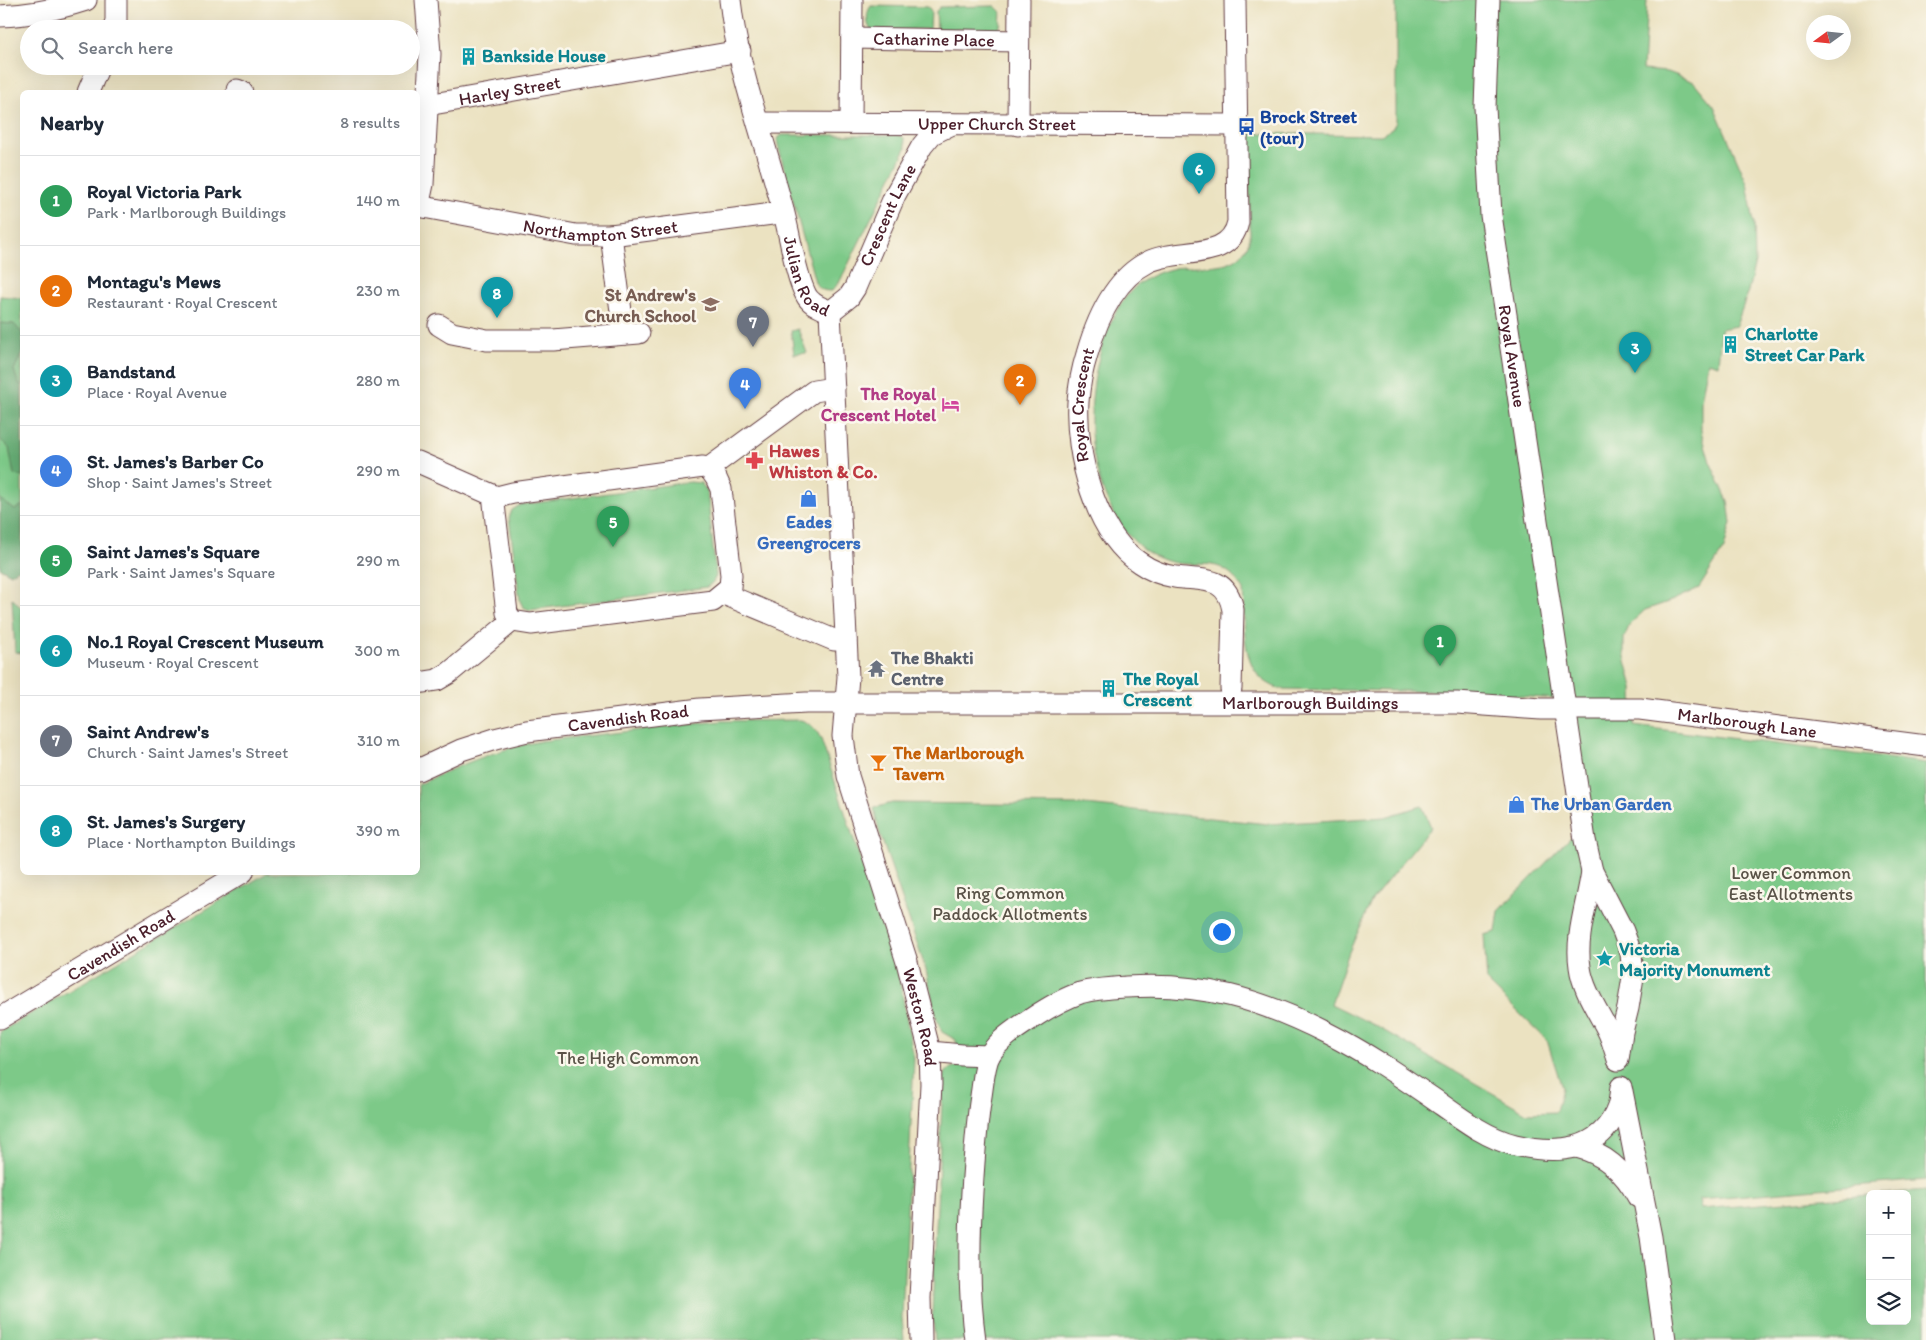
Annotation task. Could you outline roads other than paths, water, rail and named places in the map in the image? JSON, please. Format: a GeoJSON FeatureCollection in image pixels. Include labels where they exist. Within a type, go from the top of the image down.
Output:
{"type":"FeatureCollection","features":[{"type":"Feature","properties":{"kind":"street"},"geometry":{"type":"LineString","coordinates":[[0,16],[22,15],[49,10],[86,0]]}},
{"type":"Feature","properties":{"kind":"street"},"geometry":{"type":"LineString","coordinates":[[116,0],[116,20]]}},
{"type":"Feature","properties":{"kind":"street"},"geometry":{"type":"LineString","coordinates":[[420,197],[423,184],[430,54],[426,0]]}},
{"type":"Feature","properties":{"kind":"street","name":"Julian Road"},"geometry":{"type":"LineString","coordinates":[[730,0],[740,51],[801,284],[806,296],[813,304],[830,312],[848,677],[845,704]]}},
{"type":"Feature","properties":{"kind":"street"},"geometry":{"type":"LineString","coordinates":[[850,122],[852,0]]}},
{"type":"Feature","properties":{"kind":"street","name":"Catharine Place"},"geometry":{"type":"LineString","coordinates":[[1018,124],[1019,0]]}},
{"type":"Feature","properties":{"kind":"street","name":"Royal Crescent"},"geometry":{"type":"LineString","coordinates":[[1231,689],[1233,610],[1231,598],[1218,583],[1209,580],[1173,577],[1155,572],[1138,562],[1121,546],[1108,528],[1088,483],[1079,430],[1078,403],[1081,375],[1089,348],[1110,299],[1122,283],[1148,262],[1164,256],[1208,250],[1225,245],[1236,231],[1238,222],[1235,0]]}},
{"type":"Feature","properties":{"kind":"street","name":"Royal Avenue"},"geometry":{"type":"LineString","coordinates":[[1489,0],[1484,107],[1491,215],[1585,840],[1592,871]]}},
{"type":"Feature","properties":{"kind":"street","name":"Catharine Place"},"geometry":{"type":"LineString","coordinates":[[852,38],[1018,41]]}},
{"type":"Feature","properties":{"kind":"street","name":"Harley Street"},"geometry":{"type":"LineString","coordinates":[[427,105],[740,51]]}},
{"type":"Feature","properties":{"kind":"street"},"geometry":{"type":"LineString","coordinates":[[89,90],[95,75]]}},
{"type":"Feature","properties":{"kind":"street","name":"Upper Church Street"},"geometry":{"type":"LineString","coordinates":[[758,122],[1236,125]]}},
{"type":"Feature","properties":{"kind":"street","name":"Crescent Lane"},"geometry":{"type":"LineString","coordinates":[[830,312],[850,297],[855,288],[896,195],[922,146],[932,134],[952,124]]}},
{"type":"Feature","properties":{"kind":"street","name":"Northampton Street"},"geometry":{"type":"LineString","coordinates":[[420,206],[576,235],[611,235],[783,211]]}},
{"type":"Feature","properties":{"kind":"street"},"geometry":{"type":"LineString","coordinates":[[439,325],[452,334],[487,340],[553,340],[632,333],[611,235]]}},
{"type":"Feature","properties":{"kind":"street"},"geometry":{"type":"LineString","coordinates":[[709,468],[814,392],[834,388]]}},
{"type":"Feature","properties":{"kind":"street"},"geometry":{"type":"LineString","coordinates":[[420,463],[497,497],[513,493],[703,466],[709,468],[721,489],[731,575],[730,588],[713,601],[531,624],[521,624],[512,621],[507,613],[494,503],[497,497]]}},
{"type":"Feature","properties":{"kind":"street"},"geometry":{"type":"LineString","coordinates":[[724,594],[834,640],[846,640]]}},
{"type":"Feature","properties":{"kind":"street"},"geometry":{"type":"LineString","coordinates":[[420,683],[437,680],[448,673],[512,621]]}},
{"type":"Feature","properties":{"kind":"street","name":"Marlborough Buildings"},"geometry":{"type":"LineString","coordinates":[[845,704],[1457,703],[1566,709]]}},
{"type":"Feature","properties":{"kind":"street","name":"Cavendish Road"},"geometry":{"type":"LineString","coordinates":[[420,769],[462,750],[494,739],[527,731],[700,709],[845,704]]}},
{"type":"Feature","properties":{"kind":"street","name":"Weston Road"},"geometry":{"type":"LineString","coordinates":[[845,704],[843,736],[848,776],[907,962],[930,1052],[931,1084],[920,1298],[921,1340]]}},
{"type":"Feature","properties":{"kind":"street","name":"Marlborough Lane"},"geometry":{"type":"LineString","coordinates":[[1566,709],[1640,709],[1926,746]]}},
{"type":"Feature","properties":{"kind":"street"},"geometry":{"type":"LineString","coordinates":[[1592,871],[1623,931],[1631,952],[1633,977],[1618,1060]]}},
{"type":"Feature","properties":{"kind":"street"},"geometry":{"type":"LineString","coordinates":[[1592,871],[1579,944],[1580,967],[1585,985],[1609,1034],[1618,1060],[1647,1215],[1665,1340]]}},
{"type":"Feature","properties":{"kind":"street","name":"Cavendish Road"},"geometry":{"type":"LineString","coordinates":[[0,1018],[239,875]]}},
{"type":"Feature","properties":{"kind":"street"},"geometry":{"type":"LineString","coordinates":[[975,1340],[970,1299],[969,1246],[978,1113],[989,1056],[1001,1041],[1023,1024],[1050,1006],[1081,993],[1147,986],[1188,988],[1227,994],[1267,1005],[1328,1033],[1374,1059],[1465,1121],[1491,1135],[1513,1144],[1540,1149],[1557,1150],[1577,1147],[1589,1142],[1610,1121],[1618,1106],[1622,1086]]}},
{"type":"Feature","properties":{"kind":"street"},"geometry":{"type":"LineString","coordinates":[[930,1052],[962,1056],[989,1056]]}},
{"type":"Feature","properties":{"kind":"street"},"geometry":{"type":"LineString","coordinates":[[1577,1147],[1592,1151],[1611,1163],[1626,1177],[1647,1215]]}},
{"type":"Feature","properties":{"kind":"place","name":"Bankside House"},"geometry":{"type":"Point","coordinates":[468,56]}},
{"type":"Feature","properties":{"kind":"place","name":"Brock Street (tour)"},"geometry":{"type":"Point","coordinates":[1246,127]}},
{"type":"Feature","properties":{"kind":"place","name":"No.1 Royal Crescent Museum"},"geometry":{"type":"Point","coordinates":[1199,194]}},
{"type":"Feature","properties":{"kind":"place","name":"St Andrew's Church School"},"geometry":{"type":"Point","coordinates":[710,305]}},
{"type":"Feature","properties":{"kind":"place","name":"St. James's Surgery"},"geometry":{"type":"Point","coordinates":[497,318]}},
{"type":"Feature","properties":{"kind":"place","name":"Charlotte Street Car Park"},"geometry":{"type":"Point","coordinates":[1731,344]}},
{"type":"Feature","properties":{"kind":"place","name":"Saint Andrew's"},"geometry":{"type":"Point","coordinates":[753,347]}},
{"type":"Feature","properties":{"kind":"place","name":"Bandstand"},"geometry":{"type":"Point","coordinates":[1635,373]}},
{"type":"Feature","properties":{"kind":"place","name":"The Royal Crescent Hotel"},"geometry":{"type":"Point","coordinates":[950,404]}},
{"type":"Feature","properties":{"kind":"place","name":"Montagu's Mews"},"geometry":{"type":"Point","coordinates":[1020,405]}},
{"type":"Feature","properties":{"kind":"place","name":"St. James's Barber Co"},"geometry":{"type":"Point","coordinates":[745,409]}},
{"type":"Feature","properties":{"kind":"place","name":"Hawes Whiston & Co."},"geometry":{"type":"Point","coordinates":[755,461]}},
{"type":"Feature","properties":{"kind":"place","name":"Eades Greengrocers"},"geometry":{"type":"Point","coordinates":[809,499]}},
{"type":"Feature","properties":{"kind":"place","name":"Saint James's Square"},"geometry":{"type":"Point","coordinates":[613,547]}},
{"type":"Feature","properties":{"kind":"place","name":"Royal Victoria Park"},"geometry":{"type":"Point","coordinates":[1440,666]}},
{"type":"Feature","properties":{"kind":"place","name":"The Bhakti Centre"},"geometry":{"type":"Point","coordinates":[877,668]}},
{"type":"Feature","properties":{"kind":"place","name":"The Royal Crescent"},"geometry":{"type":"Point","coordinates":[1109,689]}},
{"type":"Feature","properties":{"kind":"place","name":"The Marlborough Tavern"},"geometry":{"type":"Point","coordinates":[879,763]}},
{"type":"Feature","properties":{"kind":"place","name":"The Urban Garden"},"geometry":{"type":"Point","coordinates":[1517,804]}},
{"type":"Feature","properties":{"kind":"place","name":"Victoria Majority Monument"},"geometry":{"type":"Point","coordinates":[1605,959]}},
{"type":"Feature","properties":{"kind":"park label","name":"Lower Common East Allotments"},"geometry":{"type":"Point","coordinates":[1791,883]}},
{"type":"Feature","properties":{"kind":"park label","name":"Ring Common Paddock Allotments"},"geometry":{"type":"Point","coordinates":[1010,903]}},
{"type":"Feature","properties":{"kind":"park label","name":"The High Common"},"geometry":{"type":"Point","coordinates":[628,1058]}}]}
